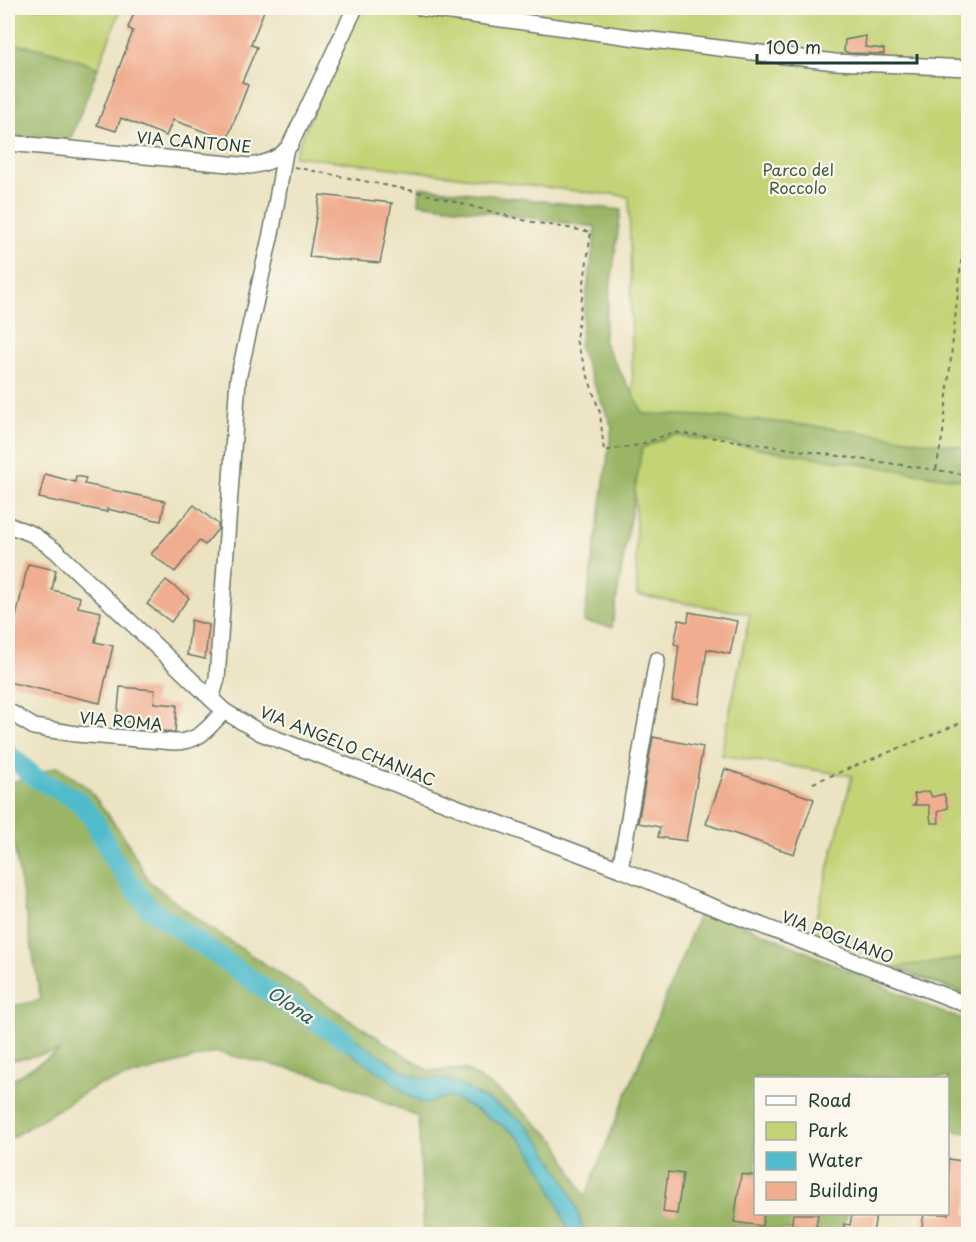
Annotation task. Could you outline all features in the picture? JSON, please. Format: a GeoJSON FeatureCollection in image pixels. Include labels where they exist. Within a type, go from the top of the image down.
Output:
{"type":"FeatureCollection","features":[{"type":"Feature","properties":{"kind":"street"},"geometry":{"type":"LineString","coordinates":[[211,699],[218,679],[238,379],[272,229],[284,159],[355,8]]}},
{"type":"Feature","properties":{"kind":"street"},"geometry":{"type":"LineString","coordinates":[[422,8],[644,39],[835,62],[969,68]]}},
{"type":"Feature","properties":{"kind":"street","name":"VIA CANTONE"},"geometry":{"type":"LineString","coordinates":[[8,143],[250,166],[284,159]]}},
{"type":"Feature","properties":{"kind":"street","name":"VIA ANGELO CHANIAC"},"geometry":{"type":"LineString","coordinates":[[8,525],[32,534],[56,551],[224,711],[261,733],[620,869],[695,900]]}},
{"type":"Feature","properties":{"kind":"street"},"geometry":{"type":"LineString","coordinates":[[620,869],[657,660]]}},
{"type":"Feature","properties":{"kind":"street","name":"VIA ROMA"},"geometry":{"type":"LineString","coordinates":[[8,711],[34,727],[76,734],[184,742],[201,736],[224,711]]}},
{"type":"Feature","properties":{"kind":"street","name":"VIA POGLIANO"},"geometry":{"type":"LineString","coordinates":[[695,900],[969,1005]]}},
{"type":"Feature","properties":{"kind":"path"},"geometry":{"type":"LineString","coordinates":[[284,159],[527,221],[591,232],[576,340],[600,413],[604,451],[639,445],[674,432],[969,475]]}},
{"type":"Feature","properties":{"kind":"path"},"geometry":{"type":"LineString","coordinates":[[936,470],[943,433],[969,197]]}},
{"type":"Feature","properties":{"kind":"path"},"geometry":{"type":"LineString","coordinates":[[813,783],[969,720]]}},
{"type":"Feature","properties":{"kind":"green space"},"geometry":{"type":"Polygon","coordinates":[[[8,8],[121,8],[98,68],[54,52],[8,44],[8,8]]]}},
{"type":"Feature","properties":{"kind":"green space","name":"Parco del Roccolo"},"geometry":{"type":"Polygon","coordinates":[[[357,8],[407,8],[518,16],[519,13],[476,8],[968,8],[968,995],[927,981],[812,933],[852,776],[721,755],[750,614],[637,595],[629,197],[294,156],[357,8]]]}},
{"type":"Feature","properties":{"kind":"green space"},"geometry":{"type":"Polygon","coordinates":[[[8,44],[54,52],[98,68],[70,141],[8,136],[8,44]]]}},
{"type":"Feature","properties":{"kind":"green space"},"geometry":{"type":"Polygon","coordinates":[[[420,187],[621,210],[603,341],[644,414],[766,421],[847,430],[968,448],[968,481],[673,435],[642,448],[612,627],[584,622],[612,427],[579,348],[596,227],[419,203],[420,187]]]}},
{"type":"Feature","properties":{"kind":"green space"},"geometry":{"type":"Polygon","coordinates":[[[58,766],[89,789],[125,838],[149,881],[202,923],[429,1071],[465,1069],[502,1093],[556,1141],[585,1197],[702,907],[941,1012],[968,1021],[968,1133],[949,1130],[949,1077],[754,1077],[754,1215],[848,1215],[838,1234],[733,1226],[718,1234],[424,1234],[418,1117],[333,1079],[216,1052],[96,1086],[8,1140],[8,1082],[60,1051],[8,1061],[8,1007],[41,1000],[8,811],[8,784],[58,766]]]}},
{"type":"Feature","properties":{"kind":"green space"},"geometry":{"type":"Polygon","coordinates":[[[968,912],[968,995],[895,967],[965,958],[968,912]]]}},
{"type":"Feature","properties":{"kind":"water"},"geometry":{"type":"Polygon","coordinates":[[[719,8],[812,8],[764,13],[719,8]]]}},
{"type":"Feature","properties":{"kind":"water"},"geometry":{"type":"Polygon","coordinates":[[[326,1019],[405,1072],[424,1079],[441,1078],[457,1084],[524,1122],[542,1143],[564,1179],[578,1212],[584,1234],[570,1234],[536,1159],[515,1134],[455,1099],[443,1098],[424,1104],[410,1097],[388,1078],[322,1034],[326,1019]]]}},
{"type":"Feature","properties":{"kind":"building"},"geometry":{"type":"Polygon","coordinates":[[[136,8],[265,8],[251,45],[257,47],[242,82],[248,85],[227,140],[173,120],[166,136],[121,118],[116,131],[97,125],[133,31],[128,28],[136,8]]]}},
{"type":"Feature","properties":{"kind":"building"},"geometry":{"type":"Polygon","coordinates":[[[866,36],[865,47],[884,49],[884,54],[844,51],[845,40],[866,36]]]}},
{"type":"Feature","properties":{"kind":"building"},"geometry":{"type":"Polygon","coordinates":[[[320,195],[392,203],[380,263],[309,257],[320,195]]]}},
{"type":"Feature","properties":{"kind":"building"},"geometry":{"type":"Polygon","coordinates":[[[45,474],[75,482],[76,476],[86,478],[84,484],[165,501],[161,521],[39,498],[45,474]]]}},
{"type":"Feature","properties":{"kind":"building"},"geometry":{"type":"Polygon","coordinates":[[[194,505],[218,524],[218,529],[205,545],[199,541],[175,572],[151,554],[194,505]]]}},
{"type":"Feature","properties":{"kind":"building"},"geometry":{"type":"Polygon","coordinates":[[[28,564],[56,570],[52,590],[80,597],[78,607],[101,612],[95,642],[113,646],[100,703],[8,682],[8,653],[28,564]]]}},
{"type":"Feature","properties":{"kind":"building"},"geometry":{"type":"Polygon","coordinates":[[[166,580],[189,598],[171,622],[147,604],[166,580]]]}},
{"type":"Feature","properties":{"kind":"building"},"geometry":{"type":"Polygon","coordinates":[[[689,612],[737,621],[730,654],[707,649],[699,704],[672,700],[679,645],[674,644],[679,620],[688,622],[689,612]]]}},
{"type":"Feature","properties":{"kind":"building"},"geometry":{"type":"Polygon","coordinates":[[[191,620],[209,625],[205,659],[187,655],[191,620]]]}},
{"type":"Feature","properties":{"kind":"building"},"geometry":{"type":"Polygon","coordinates":[[[120,687],[155,690],[154,703],[177,705],[175,732],[151,730],[152,724],[117,721],[120,687]]]}},
{"type":"Feature","properties":{"kind":"building"},"geometry":{"type":"Polygon","coordinates":[[[653,737],[703,747],[686,841],[658,837],[660,827],[638,823],[653,737]]]}},
{"type":"Feature","properties":{"kind":"building"},"geometry":{"type":"Polygon","coordinates":[[[725,769],[814,799],[794,854],[706,824],[725,769]]]}},
{"type":"Feature","properties":{"kind":"building"},"geometry":{"type":"Polygon","coordinates":[[[929,791],[932,797],[944,794],[948,808],[938,811],[939,823],[931,823],[929,805],[913,805],[916,803],[914,794],[929,791]]]}},
{"type":"Feature","properties":{"kind":"building"},"geometry":{"type":"Polygon","coordinates":[[[949,1159],[969,1162],[969,1193],[965,1214],[969,1215],[969,1234],[921,1233],[924,1215],[949,1215],[949,1159]]]}},
{"type":"Feature","properties":{"kind":"building"},"geometry":{"type":"Polygon","coordinates":[[[668,1172],[683,1174],[677,1214],[663,1212],[668,1172]]]}},
{"type":"Feature","properties":{"kind":"building"},"geometry":{"type":"Polygon","coordinates":[[[741,1174],[754,1176],[754,1215],[764,1215],[762,1226],[734,1222],[741,1174]]]}},
{"type":"Feature","properties":{"kind":"building"},"geometry":{"type":"Polygon","coordinates":[[[793,1215],[818,1215],[815,1233],[791,1230],[793,1215]]]}},
{"type":"Feature","properties":{"kind":"building"},"geometry":{"type":"Polygon","coordinates":[[[852,1215],[876,1215],[873,1234],[843,1234],[844,1224],[850,1225],[852,1215]]]}},
{"type":"Feature","properties":{"kind":"waterway","name":"Olona"},"geometry":{"type":"LineString","coordinates":[[8,754],[34,777],[77,800],[94,820],[114,860],[148,907],[276,997],[346,1040]]}}]}
